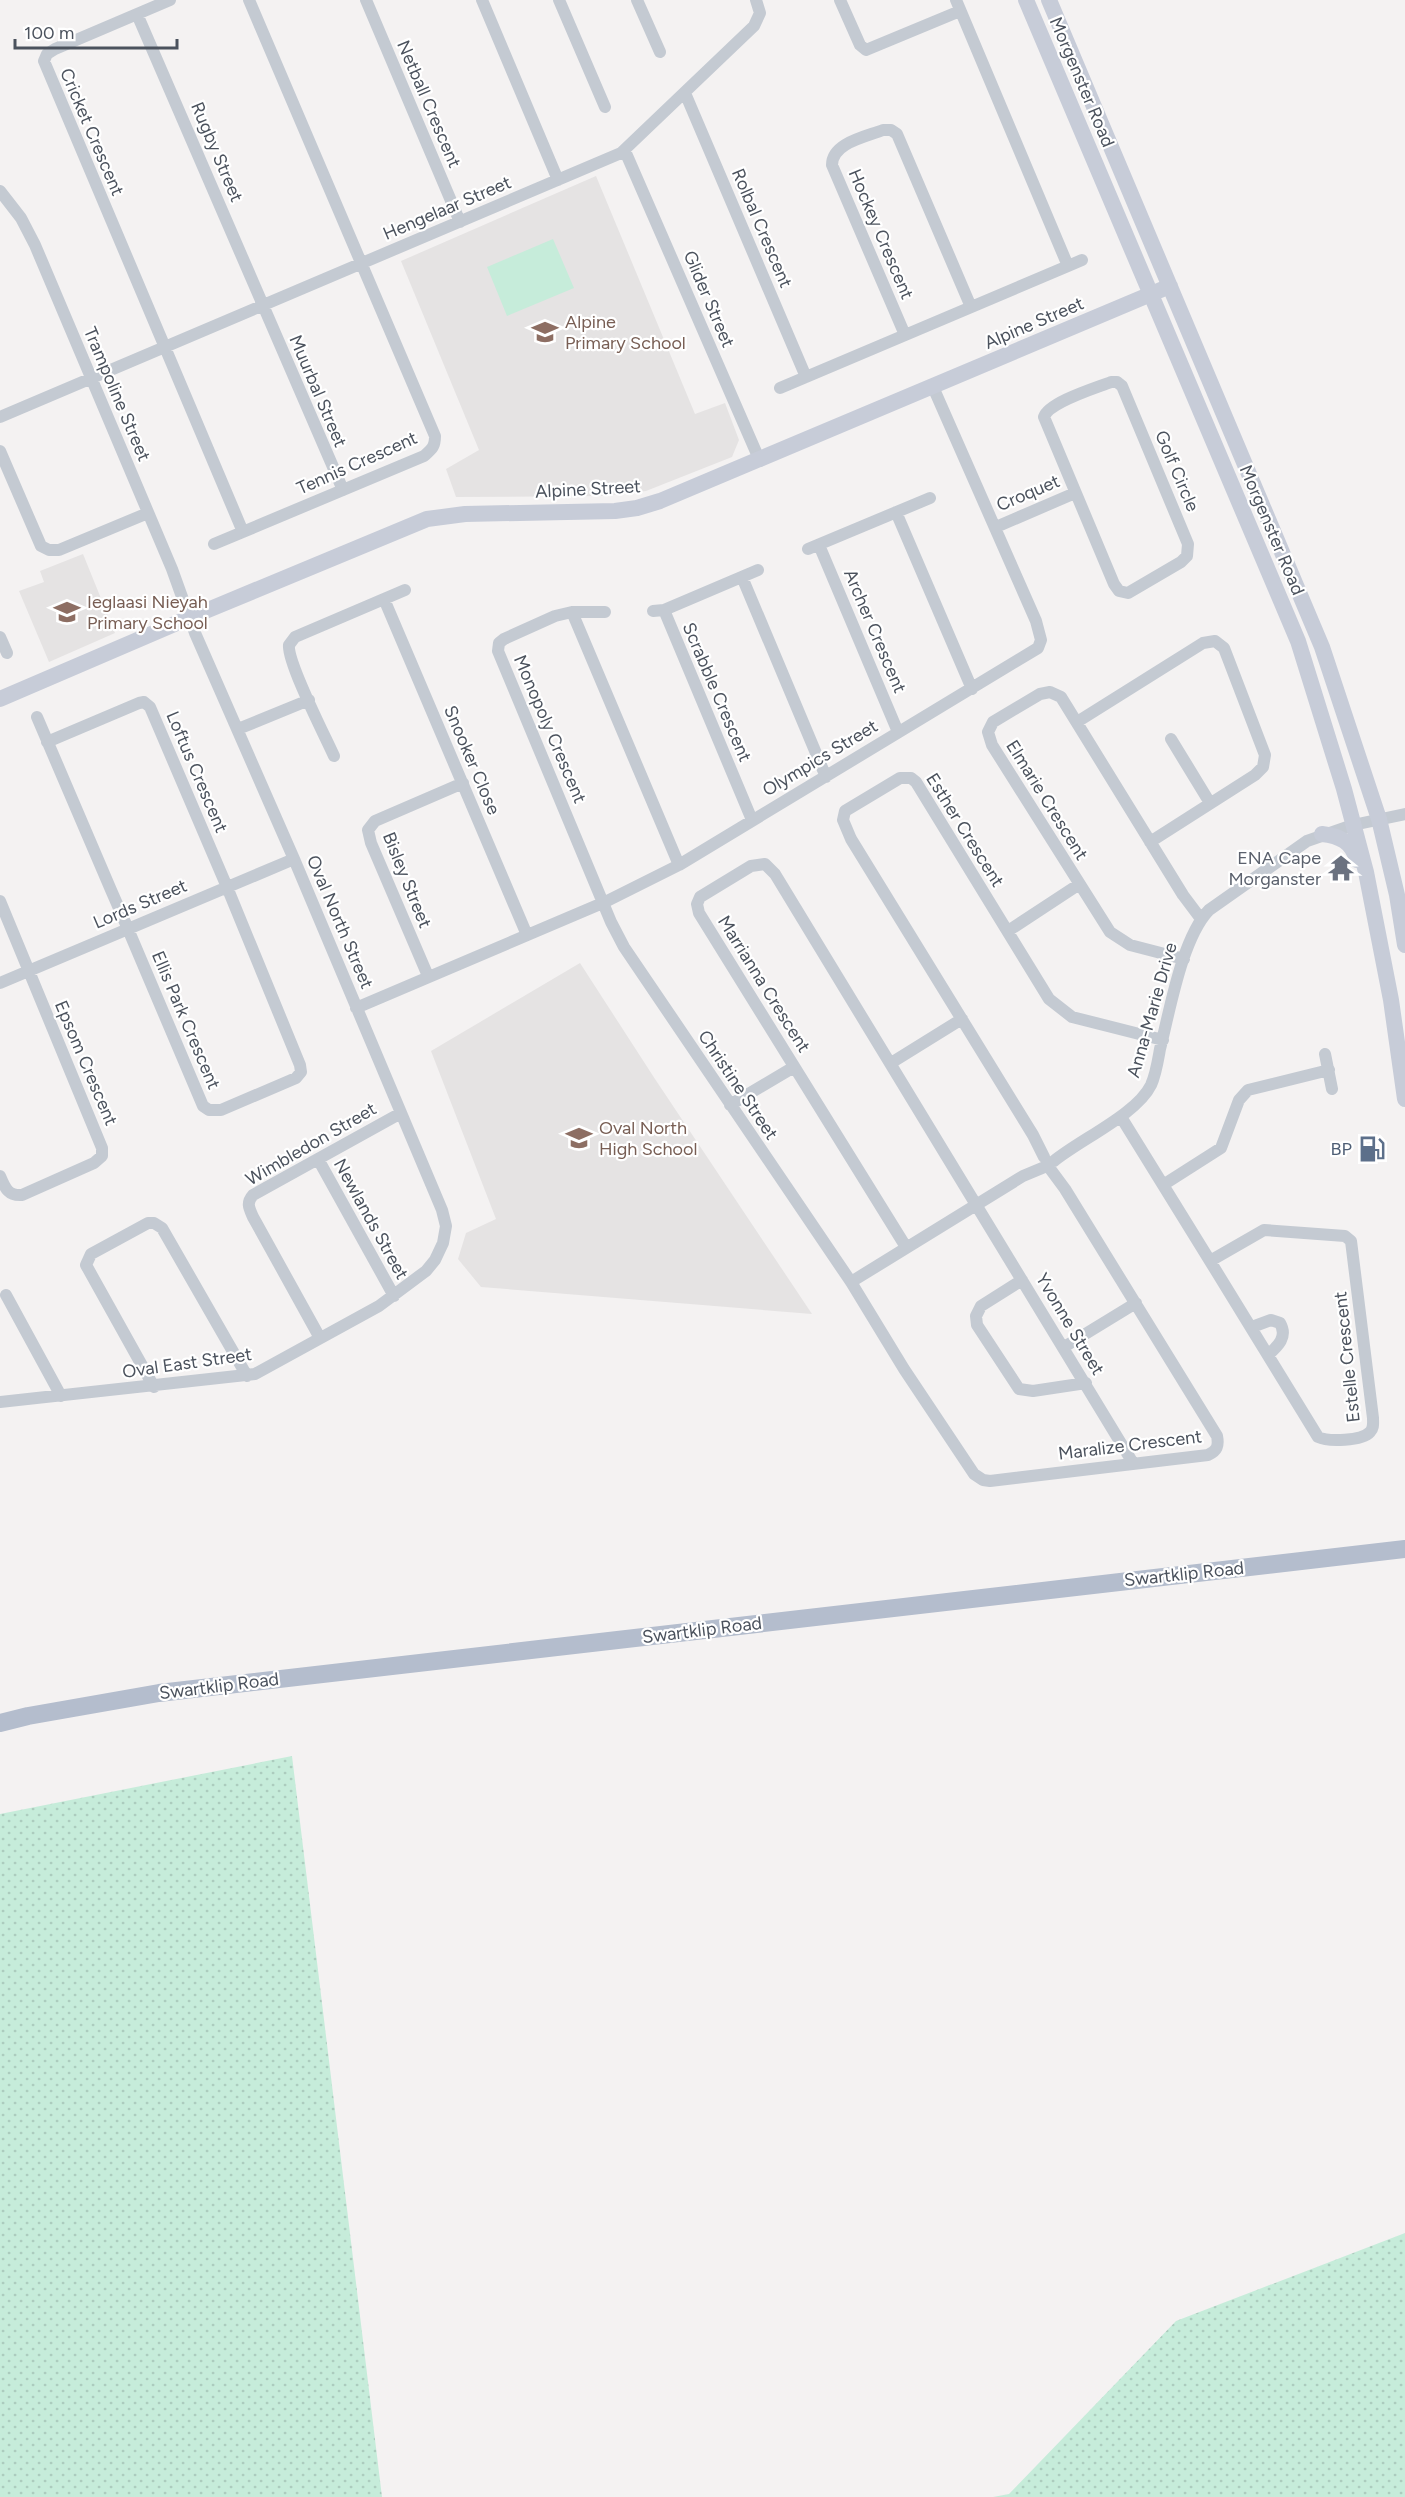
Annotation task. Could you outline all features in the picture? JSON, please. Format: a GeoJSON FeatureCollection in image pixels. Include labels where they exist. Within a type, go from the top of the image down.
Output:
{"type":"FeatureCollection","features":[{"type":"Feature","properties":{"kind":"main road","name":"Morgenster Road"},"geometry":{"type":"LineString","coordinates":[[1026,0],[1298,641],[1323,718],[1371,894],[1391,1000],[1405,1099]]}},
{"type":"Feature","properties":{"kind":"main road","name":"Morgenster Road"},"geometry":{"type":"LineString","coordinates":[[1048,0],[1322,647],[1379,819],[1397,896],[1405,945]]}},
{"type":"Feature","properties":{"kind":"main road","name":"Alpine Street"},"geometry":{"type":"LineString","coordinates":[[0,699],[427,519],[465,514],[605,511],[637,508],[672,497],[1170,286]]}},
{"type":"Feature","properties":{"kind":"main road"},"geometry":{"type":"LineString","coordinates":[[1322,834],[1335,835],[1350,846],[1355,853],[1365,886],[1371,894]]}},
{"type":"Feature","properties":{"kind":"main road","name":"Swartklip Road"},"geometry":{"type":"LineString","coordinates":[[0,1723],[159,1693],[1405,1549]]}},
{"type":"Feature","properties":{"kind":"street","name":"Cricket Crescent"},"geometry":{"type":"LineString","coordinates":[[164,347],[44,61],[47,54],[55,49],[170,0]]}},
{"type":"Feature","properties":{"kind":"street"},"geometry":{"type":"LineString","coordinates":[[249,0],[363,263]]}},
{"type":"Feature","properties":{"kind":"street","name":"Netball Crescent"},"geometry":{"type":"LineString","coordinates":[[366,0],[460,222]]}},
{"type":"Feature","properties":{"kind":"street"},"geometry":{"type":"LineString","coordinates":[[482,0],[558,180]]}},
{"type":"Feature","properties":{"kind":"street"},"geometry":{"type":"LineString","coordinates":[[559,0],[605,107]]}},
{"type":"Feature","properties":{"kind":"street"},"geometry":{"type":"LineString","coordinates":[[638,0],[660,52]]}},
{"type":"Feature","properties":{"kind":"street","name":"Hengelaar Street"},"geometry":{"type":"LineString","coordinates":[[0,417],[625,151],[758,21],[760,13],[756,0]]}},
{"type":"Feature","properties":{"kind":"street"},"geometry":{"type":"LineString","coordinates":[[840,0],[860,45],[866,50],[958,6],[1068,266]]}},
{"type":"Feature","properties":{"kind":"street","name":"Rugby Street"},"geometry":{"type":"LineString","coordinates":[[137,14],[263,305]]}},
{"type":"Feature","properties":{"kind":"street","name":"Rolbal Crescent"},"geometry":{"type":"LineString","coordinates":[[685,93],[806,377]]}},
{"type":"Feature","properties":{"kind":"street","name":"Hockey Crescent"},"geometry":{"type":"LineString","coordinates":[[904,335],[832,165],[832,156],[838,149],[883,130],[891,130],[897,134],[971,307]]}},
{"type":"Feature","properties":{"kind":"street","name":"Glider Street"},"geometry":{"type":"LineString","coordinates":[[625,151],[760,461]]}},
{"type":"Feature","properties":{"kind":"street","name":"Trampoline Street"},"geometry":{"type":"LineString","coordinates":[[0,191],[29,230],[191,617]]}},
{"type":"Feature","properties":{"kind":"street"},"geometry":{"type":"LineString","coordinates":[[780,388],[1082,260]]}},
{"type":"Feature","properties":{"kind":"street","name":"Tennis Crescent"},"geometry":{"type":"LineString","coordinates":[[214,544],[424,456],[434,448],[435,436],[363,263]]}},
{"type":"Feature","properties":{"kind":"street","name":"Muurbal Street"},"geometry":{"type":"LineString","coordinates":[[263,305],[343,490]]}},
{"type":"Feature","properties":{"kind":"street"},"geometry":{"type":"LineString","coordinates":[[164,347],[243,532]]}},
{"type":"Feature","properties":{"kind":"street","name":"Golf Circle"},"geometry":{"type":"LineString","coordinates":[[1111,382],[1117,382],[1122,386],[1188,544],[1187,556],[1134,591],[1128,593],[1119,591],[1075,493],[1047,427],[1045,413],[1059,403],[1111,382]]}},
{"type":"Feature","properties":{"kind":"street","name":"Olympics Street"},"geometry":{"type":"LineString","coordinates":[[356,1008],[605,902],[679,865],[1038,648],[1041,640],[1036,621],[933,387]]}},
{"type":"Feature","properties":{"kind":"street"},"geometry":{"type":"LineString","coordinates":[[0,451],[41,546],[49,550],[66,547],[148,513]]}},
{"type":"Feature","properties":{"kind":"street","name":"Croquet"},"geometry":{"type":"LineString","coordinates":[[996,527],[1075,493]]}},
{"type":"Feature","properties":{"kind":"street","name":"Archer Crescent"},"geometry":{"type":"LineString","coordinates":[[898,732],[813,547],[930,498]]}},
{"type":"Feature","properties":{"kind":"street"},"geometry":{"type":"LineString","coordinates":[[896,512],[972,689]]}},
{"type":"Feature","properties":{"kind":"street","name":"Scrabble Crescent"},"geometry":{"type":"LineString","coordinates":[[752,820],[658,610],[758,570]]}},
{"type":"Feature","properties":{"kind":"street"},"geometry":{"type":"LineString","coordinates":[[742,577],[826,777]]}},
{"type":"Feature","properties":{"kind":"street"},"geometry":{"type":"LineString","coordinates":[[334,756],[290,655],[291,641],[405,590]]}},
{"type":"Feature","properties":{"kind":"street","name":"Snooker Close"},"geometry":{"type":"LineString","coordinates":[[384,600],[527,935]]}},
{"type":"Feature","properties":{"kind":"street"},"geometry":{"type":"LineString","coordinates":[[572,612],[679,865]]}},
{"type":"Feature","properties":{"kind":"street","name":"Monopoly Crescent"},"geometry":{"type":"LineString","coordinates":[[605,612],[572,612],[555,616],[504,639],[499,644],[498,651],[605,902]]}},
{"type":"Feature","properties":{"kind":"street","name":"Oval North Street"},"geometry":{"type":"LineString","coordinates":[[191,617],[195,633],[294,859],[444,1216],[446,1233],[443,1244]]}},
{"type":"Feature","properties":{"kind":"street"},"geometry":{"type":"LineString","coordinates":[[0,637],[7,653]]}},
{"type":"Feature","properties":{"kind":"street"},"geometry":{"type":"LineString","coordinates":[[1077,722],[1203,643],[1211,641],[1220,644],[1228,657],[1265,755],[1263,767],[1259,772],[1150,842]]}},
{"type":"Feature","properties":{"kind":"street","name":"Elmarie Crescent"},"geometry":{"type":"LineString","coordinates":[[1184,959],[1130,945],[1115,938],[1078,885],[992,745],[988,732],[993,722],[1047,692],[1056,693],[1061,697],[1183,895],[1201,918]]}},
{"type":"Feature","properties":{"kind":"street"},"geometry":{"type":"LineString","coordinates":[[238,729],[309,700]]}},
{"type":"Feature","properties":{"kind":"street","name":"Loftus Crescent"},"geometry":{"type":"LineString","coordinates":[[47,742],[139,703],[147,704],[227,886]]}},
{"type":"Feature","properties":{"kind":"street"},"geometry":{"type":"LineString","coordinates":[[37,717],[128,928]]}},
{"type":"Feature","properties":{"kind":"street"},"geometry":{"type":"LineString","coordinates":[[1171,739],[1210,803]]}},
{"type":"Feature","properties":{"kind":"street","name":"Esther Crescent"},"geometry":{"type":"LineString","coordinates":[[1049,1160],[851,839],[843,820],[845,811],[900,778],[911,778],[916,782],[1049,999],[1061,1011],[1082,1020],[1162,1040]]}},
{"type":"Feature","properties":{"kind":"street","name":"Bisley Street"},"geometry":{"type":"LineString","coordinates":[[428,976],[370,843],[369,830],[375,820],[463,783]]}},
{"type":"Feature","properties":{"kind":"street","name":"Anna-Marie Drive"},"geometry":{"type":"LineString","coordinates":[[850,1282],[1121,1117],[1151,1085],[1184,959],[1201,918],[1221,900],[1290,850],[1322,834],[1405,814]]}},
{"type":"Feature","properties":{"kind":"street","name":"Lords Street"},"geometry":{"type":"LineString","coordinates":[[0,983],[294,859]]}},
{"type":"Feature","properties":{"kind":"street","name":"Marrianna Crescent"},"geometry":{"type":"LineString","coordinates":[[906,1247],[698,909],[698,900],[703,895],[759,864],[765,864],[775,874],[977,1204]]}},
{"type":"Feature","properties":{"kind":"street"},"geometry":{"type":"LineString","coordinates":[[1008,932],[1078,885]]}},
{"type":"Feature","properties":{"kind":"street","name":"Ellis Park Crescent"},"geometry":{"type":"LineString","coordinates":[[128,928],[203,1106],[209,1110],[221,1110],[296,1078],[301,1068],[227,886]]}},
{"type":"Feature","properties":{"kind":"street"},"geometry":{"type":"LineString","coordinates":[[0,900],[29,971]]}},
{"type":"Feature","properties":{"kind":"street","name":"Christine Street"},"geometry":{"type":"LineString","coordinates":[[605,902],[624,947],[850,1282]]}},
{"type":"Feature","properties":{"kind":"street","name":"Epsom Crescent"},"geometry":{"type":"LineString","coordinates":[[0,1176],[6,1189],[14,1195],[22,1195],[94,1163],[102,1156],[102,1148],[29,971]]}},
{"type":"Feature","properties":{"kind":"street"},"geometry":{"type":"LineString","coordinates":[[891,1063],[962,1019]]}},
{"type":"Feature","properties":{"kind":"street"},"geometry":{"type":"LineString","coordinates":[[1325,1054],[1332,1089]]}},
{"type":"Feature","properties":{"kind":"street"},"geometry":{"type":"LineString","coordinates":[[730,1105],[794,1067]]}},
{"type":"Feature","properties":{"kind":"street"},"geometry":{"type":"LineString","coordinates":[[1163,1185],[1221,1148],[1239,1100],[1248,1090],[1329,1070]]}},
{"type":"Feature","properties":{"kind":"street","name":"Wimbledon Street"},"geometry":{"type":"LineString","coordinates":[[320,1338],[248,1206],[253,1195],[401,1113]]}},
{"type":"Feature","properties":{"kind":"street","name":"Estelle Crescent"},"geometry":{"type":"LineString","coordinates":[[1121,1117],[1318,1437],[1331,1441],[1363,1437],[1369,1433],[1373,1425],[1373,1418],[1352,1241],[1346,1236],[1264,1230],[1210,1261]]}},
{"type":"Feature","properties":{"kind":"street","name":"Newlands Street"},"geometry":{"type":"LineString","coordinates":[[318,1159],[394,1296]]}},
{"type":"Feature","properties":{"kind":"street","name":"Maralize Crescent"},"geometry":{"type":"LineString","coordinates":[[850,1282],[904,1369],[978,1478],[996,1480],[1208,1455],[1216,1450],[1217,1436],[1049,1160]]}},
{"type":"Feature","properties":{"kind":"street","name":"Yvonne Street"},"geometry":{"type":"LineString","coordinates":[[977,1204],[1133,1463]]}},
{"type":"Feature","properties":{"kind":"street"},"geometry":{"type":"LineString","coordinates":[[154,1387],[86,1265],[91,1254],[148,1223],[154,1223],[162,1228],[247,1377]]}},
{"type":"Feature","properties":{"kind":"street","name":"Oval East Street"},"geometry":{"type":"LineString","coordinates":[[0,1402],[247,1377],[269,1368],[394,1296],[426,1271],[443,1244]]}},
{"type":"Feature","properties":{"kind":"street"},"geometry":{"type":"LineString","coordinates":[[1022,1280],[981,1306],[976,1316],[977,1325],[1019,1389],[1033,1391],[1086,1383]]}},
{"type":"Feature","properties":{"kind":"street"},"geometry":{"type":"LineString","coordinates":[[6,1295],[61,1396]]}},
{"type":"Feature","properties":{"kind":"street"},"geometry":{"type":"LineString","coordinates":[[1064,1347],[1136,1303]]}},
{"type":"Feature","properties":{"kind":"street"},"geometry":{"type":"LineString","coordinates":[[1252,1328],[1274,1320],[1283,1328],[1284,1335],[1280,1344],[1268,1355]]}},
{"type":"Feature","properties":{"kind":"shaded area","name":"Alpine Primary School"},"geometry":{"type":"Polygon","coordinates":[[[596,176],[695,414],[725,403],[739,440],[732,457],[646,491],[604,496],[456,497],[446,469],[479,450],[401,261],[596,176]]]}},
{"type":"Feature","properties":{"kind":"shaded area","name":"Ieglaasi Nieyah Primary School"},"geometry":{"type":"Polygon","coordinates":[[[83,554],[115,633],[49,662],[19,591],[44,582],[40,571],[83,554]]]}},
{"type":"Feature","properties":{"kind":"shaded area","name":"Oval North High School"},"geometry":{"type":"Polygon","coordinates":[[[580,963],[812,1314],[481,1287],[458,1259],[466,1233],[496,1219],[431,1051],[580,963]]]}},
{"type":"Feature","properties":{"kind":"green space"},"geometry":{"type":"Polygon","coordinates":[[[553,239],[574,288],[507,316],[487,267],[553,239]]]}},
{"type":"Feature","properties":{"kind":"green space"},"geometry":{"type":"Polygon","coordinates":[[[292,1756],[382,2497],[0,2497],[0,1814],[292,1756]]]}},
{"type":"Feature","properties":{"kind":"green space"},"geometry":{"type":"Polygon","coordinates":[[[1405,2233],[1405,2497],[993,2497],[1009,2494],[1176,2321],[1405,2233]]]}},
{"type":"Feature","properties":{"kind":"place","name":"Alpine Primary School"},"geometry":{"type":"Point","coordinates":[545,332]}},
{"type":"Feature","properties":{"kind":"place","name":"Ieglaasi Nieyah Primary School"},"geometry":{"type":"Point","coordinates":[67,612]}},
{"type":"Feature","properties":{"kind":"place","name":"ENA Cape Morganster"},"geometry":{"type":"Point","coordinates":[1341,868]}},
{"type":"Feature","properties":{"kind":"place","name":"Oval North High School"},"geometry":{"type":"Point","coordinates":[579,1138]}},
{"type":"Feature","properties":{"kind":"place","name":"BP"},"geometry":{"type":"Point","coordinates":[1372,1149]}}]}
